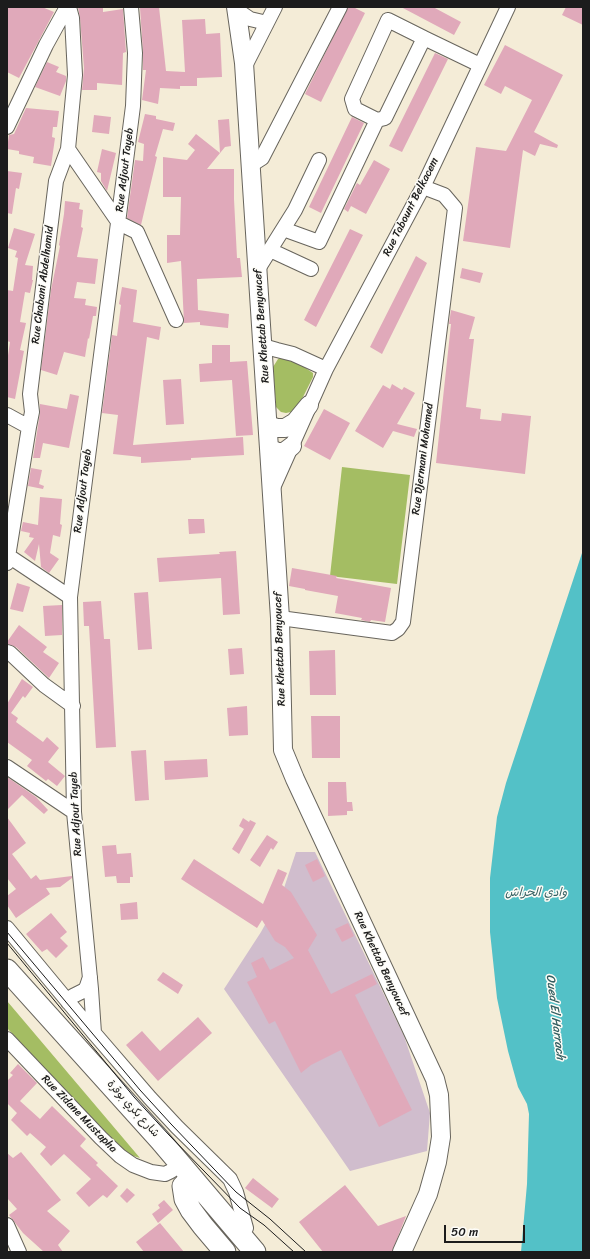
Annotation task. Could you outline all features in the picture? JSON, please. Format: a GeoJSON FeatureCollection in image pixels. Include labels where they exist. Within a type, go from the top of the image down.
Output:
{"type":"FeatureCollection","features":[{"type":"Feature","properties":{"kind":"highway","name":"شارع بكري بوقرة"},"geometry":{"type":"LineString","coordinates":[[7,970],[156,1144]]}},
{"type":"Feature","properties":{"kind":"highway","name":"شارع بكري بوقرة"},"geometry":{"type":"LineString","coordinates":[[7,983],[255,1252]]}},
{"type":"Feature","properties":{"kind":"highway"},"geometry":{"type":"LineString","coordinates":[[156,1144],[172,1177],[191,1210],[202,1226],[225,1252]]}},
{"type":"Feature","properties":{"kind":"highway"},"geometry":{"type":"LineString","coordinates":[[156,1144],[175,1152],[226,1202],[246,1228],[255,1233],[272,1252]]}},
{"type":"Feature","properties":{"kind":"highway"},"geometry":{"type":"LineString","coordinates":[[172,1177],[239,1252]]}},
{"type":"Feature","properties":{"kind":"main road","name":"Rue Khettab Benyoucef"},"geometry":{"type":"LineString","coordinates":[[237,9],[244,68],[270,448],[271,492],[280,618],[283,750],[295,780],[435,1079],[439,1095],[441,1137],[437,1162],[428,1194],[402,1252]]}},
{"type":"Feature","properties":{"kind":"main road"},"geometry":{"type":"LineString","coordinates":[[268,425],[277,428],[285,428],[295,422],[309,405]]}},
{"type":"Feature","properties":{"kind":"main road"},"geometry":{"type":"LineString","coordinates":[[270,448],[277,452],[284,452],[292,446]]}},
{"type":"Feature","properties":{"kind":"street"},"geometry":{"type":"LineString","coordinates":[[7,127],[46,45],[68,7]]}},
{"type":"Feature","properties":{"kind":"street","name":"Rue Chabani Abdelhamid"},"geometry":{"type":"LineString","coordinates":[[7,558],[32,412],[30,394],[56,181],[68,149],[75,75],[72,18],[68,7]]}},
{"type":"Feature","properties":{"kind":"street","name":"Rue Adjout Tayeb"},"geometry":{"type":"LineString","coordinates":[[94,1033],[74,812],[70,597],[133,106],[135,53],[131,7]]}},
{"type":"Feature","properties":{"kind":"street"},"geometry":{"type":"LineString","coordinates":[[244,68],[275,7]]}},
{"type":"Feature","properties":{"kind":"street"},"geometry":{"type":"LineString","coordinates":[[251,165],[262,158],[340,7]]}},
{"type":"Feature","properties":{"kind":"street","name":"Rue Tabount Belkacem"},"geometry":{"type":"LineString","coordinates":[[271,492],[326,369],[423,187],[508,7]]}},
{"type":"Feature","properties":{"kind":"street"},"geometry":{"type":"LineString","coordinates":[[237,9],[250,19],[267,23]]}},
{"type":"Feature","properties":{"kind":"street"},"geometry":{"type":"LineString","coordinates":[[424,38],[385,118],[377,120],[355,109],[352,99],[388,20],[480,65]]}},
{"type":"Feature","properties":{"kind":"street"},"geometry":{"type":"LineString","coordinates":[[283,229],[319,242],[377,120]]}},
{"type":"Feature","properties":{"kind":"street"},"geometry":{"type":"LineString","coordinates":[[68,149],[119,223],[137,232],[176,320]]}},
{"type":"Feature","properties":{"kind":"street"},"geometry":{"type":"LineString","coordinates":[[258,269],[295,210],[319,160]]}},
{"type":"Feature","properties":{"kind":"street","name":"Rue Djermani Mohamed"},"geometry":{"type":"LineString","coordinates":[[280,618],[392,633],[398,629],[402,622],[455,208],[444,195],[423,187]]}},
{"type":"Feature","properties":{"kind":"street"},"geometry":{"type":"LineString","coordinates":[[270,250],[311,269]]}},
{"type":"Feature","properties":{"kind":"street"},"geometry":{"type":"LineString","coordinates":[[263,346],[293,354],[326,369]]}},
{"type":"Feature","properties":{"kind":"street"},"geometry":{"type":"LineString","coordinates":[[7,415],[29,427]]}},
{"type":"Feature","properties":{"kind":"street"},"geometry":{"type":"LineString","coordinates":[[7,558],[70,597]]}},
{"type":"Feature","properties":{"kind":"street"},"geometry":{"type":"LineString","coordinates":[[7,652],[10,653],[44,685],[73,706]]}},
{"type":"Feature","properties":{"kind":"street"},"geometry":{"type":"LineString","coordinates":[[7,767],[74,812]]}},
{"type":"Feature","properties":{"kind":"street"},"geometry":{"type":"LineString","coordinates":[[7,928],[94,1033],[171,1121],[230,1179],[236,1192],[246,1228]]}},
{"type":"Feature","properties":{"kind":"street"},"geometry":{"type":"LineString","coordinates":[[68,1002],[73,996],[85,990],[90,977]]}},
{"type":"Feature","properties":{"kind":"street","name":"Rue Zidane Mustapha"},"geometry":{"type":"LineString","coordinates":[[7,1039],[120,1156],[133,1165],[172,1177]]}},
{"type":"Feature","properties":{"kind":"street"},"geometry":{"type":"LineString","coordinates":[[7,1225],[19,1252]]}},
{"type":"Feature","properties":{"kind":"shaded area"},"geometry":{"type":"Polygon","coordinates":[[[296,852],[315,852],[404,1036],[430,1113],[427,1151],[350,1171],[224,989],[261,932],[282,894],[296,852]]]}},
{"type":"Feature","properties":{"kind":"green space"},"geometry":{"type":"Polygon","coordinates":[[[284,355],[313,373],[313,377],[298,407],[291,412],[286,413],[281,412],[276,407],[273,367],[278,359],[284,355]]]}},
{"type":"Feature","properties":{"kind":"green space"},"geometry":{"type":"Polygon","coordinates":[[[342,467],[410,475],[397,584],[330,576],[342,467]]]}},
{"type":"Feature","properties":{"kind":"green space"},"geometry":{"type":"Polygon","coordinates":[[[7,1001],[140,1158],[124,1153],[7,1028],[7,1001]]]}},
{"type":"Feature","properties":{"kind":"water","name":"وادي الحراش"},"geometry":{"type":"Polygon","coordinates":[[[583,550],[583,1252],[521,1252],[527,1184],[529,1114],[527,1104],[518,1087],[508,1051],[497,998],[490,932],[490,878],[497,817],[506,783],[583,550]]]}},
{"type":"Feature","properties":{"kind":"building"},"geometry":{"type":"Polygon","coordinates":[[[7,7],[42,7],[54,12],[19,78],[7,72],[7,7]]]}},
{"type":"Feature","properties":{"kind":"building"},"geometry":{"type":"Polygon","coordinates":[[[78,7],[103,7],[103,12],[123,9],[126,52],[123,53],[122,85],[97,83],[97,90],[82,90],[84,68],[78,7]]]}},
{"type":"Feature","properties":{"kind":"building"},"geometry":{"type":"Polygon","coordinates":[[[159,7],[166,71],[185,72],[182,20],[205,19],[206,34],[220,33],[222,77],[197,78],[197,86],[180,86],[180,89],[160,88],[158,104],[142,100],[146,70],[143,70],[140,8],[159,7]]]}},
{"type":"Feature","properties":{"kind":"building"},"geometry":{"type":"Polygon","coordinates":[[[348,7],[353,7],[365,13],[321,102],[305,94],[348,7]]]}},
{"type":"Feature","properties":{"kind":"building"},"geometry":{"type":"Polygon","coordinates":[[[401,7],[433,7],[461,22],[454,35],[401,7]]]}},
{"type":"Feature","properties":{"kind":"building"},"geometry":{"type":"Polygon","coordinates":[[[566,7],[583,7],[583,25],[562,15],[566,7]]]}},
{"type":"Feature","properties":{"kind":"building"},"geometry":{"type":"Polygon","coordinates":[[[505,45],[563,75],[534,132],[558,145],[557,148],[540,144],[535,156],[523,150],[510,248],[463,241],[476,147],[506,151],[532,100],[505,86],[501,94],[484,85],[505,45]]]}},
{"type":"Feature","properties":{"kind":"building"},"geometry":{"type":"Polygon","coordinates":[[[435,53],[448,59],[402,152],[389,146],[435,53]]]}},
{"type":"Feature","properties":{"kind":"building"},"geometry":{"type":"Polygon","coordinates":[[[47,62],[59,67],[56,72],[66,76],[66,81],[60,96],[35,87],[47,62]]]}},
{"type":"Feature","properties":{"kind":"building"},"geometry":{"type":"Polygon","coordinates":[[[26,108],[59,111],[57,127],[53,127],[52,137],[55,138],[51,166],[33,163],[34,157],[19,154],[19,151],[7,149],[9,135],[14,134],[26,108]]]}},
{"type":"Feature","properties":{"kind":"building"},"geometry":{"type":"Polygon","coordinates":[[[145,114],[156,116],[156,119],[175,123],[173,131],[163,129],[155,156],[157,157],[141,225],[127,218],[135,160],[143,161],[144,144],[138,142],[145,114]]]}},
{"type":"Feature","properties":{"kind":"building"},"geometry":{"type":"Polygon","coordinates":[[[94,115],[111,117],[109,134],[92,132],[94,115]]]}},
{"type":"Feature","properties":{"kind":"building"},"geometry":{"type":"Polygon","coordinates":[[[352,117],[364,123],[321,213],[309,207],[352,117]]]}},
{"type":"Feature","properties":{"kind":"building"},"geometry":{"type":"Polygon","coordinates":[[[229,119],[231,146],[225,147],[207,169],[234,169],[237,258],[240,258],[242,277],[197,279],[198,310],[229,314],[228,328],[200,325],[200,322],[184,323],[181,261],[167,263],[167,235],[180,235],[181,197],[163,197],[163,157],[187,160],[195,150],[188,144],[196,134],[220,153],[218,120],[229,119]]]}},
{"type":"Feature","properties":{"kind":"building"},"geometry":{"type":"Polygon","coordinates":[[[102,149],[116,153],[107,191],[101,181],[101,173],[97,172],[102,149]]]}},
{"type":"Feature","properties":{"kind":"building"},"geometry":{"type":"Polygon","coordinates":[[[374,160],[390,169],[366,214],[351,206],[348,212],[344,209],[357,183],[360,185],[374,160]]]}},
{"type":"Feature","properties":{"kind":"building"},"geometry":{"type":"Polygon","coordinates":[[[7,171],[22,173],[19,189],[16,188],[12,214],[7,213],[7,171]]]}},
{"type":"Feature","properties":{"kind":"building"},"geometry":{"type":"Polygon","coordinates":[[[65,201],[80,203],[79,209],[83,210],[81,227],[83,228],[77,257],[98,259],[95,284],[77,282],[74,298],[86,299],[85,305],[97,307],[96,316],[93,316],[85,357],[64,352],[57,375],[41,370],[51,290],[60,246],[65,201]]]}},
{"type":"Feature","properties":{"kind":"building"},"geometry":{"type":"Polygon","coordinates":[[[14,228],[35,234],[25,265],[33,266],[33,280],[30,293],[25,292],[20,322],[26,323],[20,350],[24,351],[15,399],[7,397],[7,362],[10,342],[7,341],[7,290],[13,291],[18,258],[15,257],[17,251],[8,248],[14,228]]]}},
{"type":"Feature","properties":{"kind":"building"},"geometry":{"type":"Polygon","coordinates":[[[350,229],[363,235],[316,327],[304,320],[350,229]]]}},
{"type":"Feature","properties":{"kind":"building"},"geometry":{"type":"Polygon","coordinates":[[[416,256],[427,263],[382,354],[370,347],[416,256]]]}},
{"type":"Feature","properties":{"kind":"building"},"geometry":{"type":"Polygon","coordinates":[[[462,268],[483,273],[480,283],[460,278],[462,268]]]}},
{"type":"Feature","properties":{"kind":"building"},"geometry":{"type":"Polygon","coordinates":[[[122,287],[137,290],[133,322],[161,327],[159,340],[147,337],[133,445],[243,437],[244,455],[141,463],[141,457],[113,454],[118,415],[102,413],[112,335],[117,336],[121,305],[119,304],[122,287]]]}},
{"type":"Feature","properties":{"kind":"building"},"geometry":{"type":"Polygon","coordinates":[[[451,310],[475,317],[469,339],[474,339],[466,407],[481,409],[480,419],[501,421],[502,413],[531,416],[525,474],[436,463],[451,324],[449,324],[451,310]]]}},
{"type":"Feature","properties":{"kind":"building"},"geometry":{"type":"Polygon","coordinates":[[[212,345],[230,345],[230,362],[247,361],[253,435],[236,436],[232,380],[200,382],[199,364],[212,363],[212,345]]]}},
{"type":"Feature","properties":{"kind":"building"},"geometry":{"type":"Polygon","coordinates":[[[181,379],[184,424],[166,425],[163,380],[181,379]]]}},
{"type":"Feature","properties":{"kind":"building"},"geometry":{"type":"Polygon","coordinates":[[[392,384],[402,390],[404,387],[415,393],[397,424],[417,429],[414,437],[393,431],[383,448],[355,431],[383,385],[390,389],[392,384]]]}},
{"type":"Feature","properties":{"kind":"building"},"geometry":{"type":"Polygon","coordinates":[[[70,394],[79,396],[69,448],[43,443],[40,458],[33,458],[40,404],[67,409],[70,394]]]}},
{"type":"Feature","properties":{"kind":"building"},"geometry":{"type":"Polygon","coordinates":[[[324,409],[350,423],[330,460],[304,446],[324,409]]]}},
{"type":"Feature","properties":{"kind":"building"},"geometry":{"type":"Polygon","coordinates":[[[31,468],[42,470],[39,484],[44,486],[43,489],[28,486],[31,468]]]}},
{"type":"Feature","properties":{"kind":"building"},"geometry":{"type":"Polygon","coordinates":[[[40,497],[62,499],[60,524],[62,525],[60,537],[53,535],[50,553],[59,559],[49,573],[41,567],[39,544],[35,561],[24,552],[34,538],[29,537],[30,533],[21,531],[23,522],[38,525],[40,497]]]}},
{"type":"Feature","properties":{"kind":"building"},"geometry":{"type":"Polygon","coordinates":[[[188,519],[204,519],[205,533],[189,534],[188,519]]]}},
{"type":"Feature","properties":{"kind":"building"},"geometry":{"type":"Polygon","coordinates":[[[236,551],[240,614],[223,615],[221,578],[159,582],[157,558],[220,554],[219,552],[236,551]]]}},
{"type":"Feature","properties":{"kind":"building"},"geometry":{"type":"Polygon","coordinates":[[[292,568],[391,588],[385,622],[371,620],[370,622],[361,620],[362,618],[335,613],[338,596],[289,586],[292,568]]]}},
{"type":"Feature","properties":{"kind":"building"},"geometry":{"type":"Polygon","coordinates":[[[17,583],[30,587],[23,612],[10,609],[17,583]]]}},
{"type":"Feature","properties":{"kind":"building"},"geometry":{"type":"Polygon","coordinates":[[[148,592],[152,649],[138,650],[134,593],[148,592]]]}},
{"type":"Feature","properties":{"kind":"building"},"geometry":{"type":"Polygon","coordinates":[[[101,601],[104,639],[110,639],[116,747],[96,748],[89,626],[84,626],[83,602],[101,601]]]}},
{"type":"Feature","properties":{"kind":"building"},"geometry":{"type":"Polygon","coordinates":[[[62,605],[62,635],[45,636],[43,606],[62,605]]]}},
{"type":"Feature","properties":{"kind":"building"},"geometry":{"type":"Polygon","coordinates":[[[19,625],[47,647],[43,652],[59,663],[49,678],[16,647],[7,644],[19,625]]]}},
{"type":"Feature","properties":{"kind":"building"},"geometry":{"type":"Polygon","coordinates":[[[242,648],[244,674],[230,675],[228,649],[242,648]]]}},
{"type":"Feature","properties":{"kind":"building"},"geometry":{"type":"Polygon","coordinates":[[[335,650],[336,695],[310,695],[309,651],[335,650]]]}},
{"type":"Feature","properties":{"kind":"building"},"geometry":{"type":"Polygon","coordinates":[[[22,679],[33,687],[25,698],[23,696],[11,713],[18,718],[16,722],[43,742],[47,737],[59,748],[48,762],[65,776],[57,786],[48,779],[46,781],[27,766],[32,760],[7,742],[7,704],[22,679]]]}},
{"type":"Feature","properties":{"kind":"building"},"geometry":{"type":"Polygon","coordinates":[[[247,706],[248,735],[229,736],[227,708],[247,706]]]}},
{"type":"Feature","properties":{"kind":"building"},"geometry":{"type":"Polygon","coordinates":[[[311,716],[340,716],[340,758],[312,758],[311,716]]]}},
{"type":"Feature","properties":{"kind":"building"},"geometry":{"type":"Polygon","coordinates":[[[146,750],[149,800],[135,801],[131,751],[146,750]]]}},
{"type":"Feature","properties":{"kind":"building"},"geometry":{"type":"Polygon","coordinates":[[[207,759],[208,777],[165,780],[164,761],[207,759]]]}},
{"type":"Feature","properties":{"kind":"building"},"geometry":{"type":"Polygon","coordinates":[[[7,777],[36,797],[48,810],[44,814],[22,795],[7,810],[7,777]]]}},
{"type":"Feature","properties":{"kind":"building"},"geometry":{"type":"Polygon","coordinates":[[[328,782],[346,782],[347,802],[352,802],[353,811],[347,811],[347,815],[328,816],[328,782]]]}},
{"type":"Feature","properties":{"kind":"building"},"geometry":{"type":"Polygon","coordinates":[[[7,817],[26,843],[12,854],[31,879],[36,875],[40,880],[72,876],[72,878],[60,887],[46,888],[50,894],[16,918],[7,905],[7,896],[16,889],[7,878],[7,817]]]}},
{"type":"Feature","properties":{"kind":"building"},"geometry":{"type":"Polygon","coordinates":[[[243,818],[249,822],[250,820],[256,823],[239,854],[232,849],[244,829],[239,826],[243,818]]]}},
{"type":"Feature","properties":{"kind":"building"},"geometry":{"type":"Polygon","coordinates":[[[267,835],[278,842],[273,850],[271,848],[260,867],[250,860],[267,835]]]}},
{"type":"Feature","properties":{"kind":"building"},"geometry":{"type":"Polygon","coordinates":[[[116,845],[117,854],[131,853],[133,877],[130,877],[130,883],[117,883],[116,876],[105,877],[102,846],[116,845]]]}},
{"type":"Feature","properties":{"kind":"building"},"geometry":{"type":"Polygon","coordinates":[[[194,859],[263,904],[278,869],[287,873],[282,885],[291,892],[317,935],[308,950],[331,994],[372,974],[377,984],[355,995],[412,1110],[379,1127],[341,1050],[311,1065],[301,1073],[275,1021],[269,1024],[247,982],[257,977],[251,963],[263,957],[270,970],[294,958],[285,947],[275,941],[262,920],[257,928],[181,879],[194,859]]]}},
{"type":"Feature","properties":{"kind":"building"},"geometry":{"type":"Polygon","coordinates":[[[317,859],[325,876],[313,882],[305,865],[317,859]]]}},
{"type":"Feature","properties":{"kind":"building"},"geometry":{"type":"Polygon","coordinates":[[[137,902],[138,919],[121,920],[120,904],[137,902]]]}},
{"type":"Feature","properties":{"kind":"building"},"geometry":{"type":"Polygon","coordinates":[[[51,913],[67,932],[60,938],[68,946],[56,958],[47,949],[42,952],[26,934],[51,913]]]}},
{"type":"Feature","properties":{"kind":"building"},"geometry":{"type":"Polygon","coordinates":[[[348,923],[354,936],[342,942],[335,929],[348,923]]]}},
{"type":"Feature","properties":{"kind":"building"},"geometry":{"type":"Polygon","coordinates":[[[163,972],[183,985],[178,994],[157,980],[163,972]]]}},
{"type":"Feature","properties":{"kind":"building"},"geometry":{"type":"Polygon","coordinates":[[[198,1017],[212,1033],[158,1081],[126,1045],[142,1031],[160,1051],[198,1017]]]}},
{"type":"Feature","properties":{"kind":"building"},"geometry":{"type":"Polygon","coordinates":[[[18,1064],[37,1083],[20,1101],[40,1119],[52,1106],[86,1139],[80,1146],[98,1163],[96,1165],[118,1186],[107,1198],[103,1195],[89,1207],[76,1193],[91,1179],[64,1154],[51,1166],[40,1154],[46,1147],[30,1133],[27,1136],[11,1120],[17,1113],[7,1103],[7,1081],[13,1075],[10,1073],[18,1064]]]}},
{"type":"Feature","properties":{"kind":"building"},"geometry":{"type":"Polygon","coordinates":[[[21,1152],[61,1200],[47,1211],[70,1231],[58,1245],[63,1252],[44,1252],[23,1233],[9,1215],[17,1209],[7,1198],[7,1153],[13,1158],[21,1152]]]}},
{"type":"Feature","properties":{"kind":"building"},"geometry":{"type":"Polygon","coordinates":[[[253,1178],[279,1199],[272,1208],[245,1188],[253,1178]]]}},
{"type":"Feature","properties":{"kind":"building"},"geometry":{"type":"Polygon","coordinates":[[[345,1185],[378,1226],[406,1216],[392,1252],[323,1252],[299,1222],[345,1185]]]}},
{"type":"Feature","properties":{"kind":"building"},"geometry":{"type":"Polygon","coordinates":[[[127,1188],[135,1195],[127,1203],[120,1196],[127,1188]]]}},
{"type":"Feature","properties":{"kind":"building"},"geometry":{"type":"Polygon","coordinates":[[[164,1200],[173,1210],[158,1223],[152,1214],[160,1208],[158,1205],[164,1200]]]}},
{"type":"Feature","properties":{"kind":"building"},"geometry":{"type":"Polygon","coordinates":[[[160,1223],[184,1252],[144,1252],[136,1242],[160,1223]]]}},
{"type":"Feature","properties":{"kind":"tram line"},"geometry":{"type":"LineString","coordinates":[[7,932],[140,1090],[171,1124],[236,1192],[270,1219],[306,1252]]}},
{"type":"Feature","properties":{"kind":"tram line"},"geometry":{"type":"LineString","coordinates":[[7,943],[134,1097],[169,1135],[240,1208],[264,1225],[294,1252]]}},
{"type":"Feature","properties":{"kind":"water label","name":"Oued El Harrach"},"geometry":{"type":"Point","coordinates":[555,1017]}}]}
